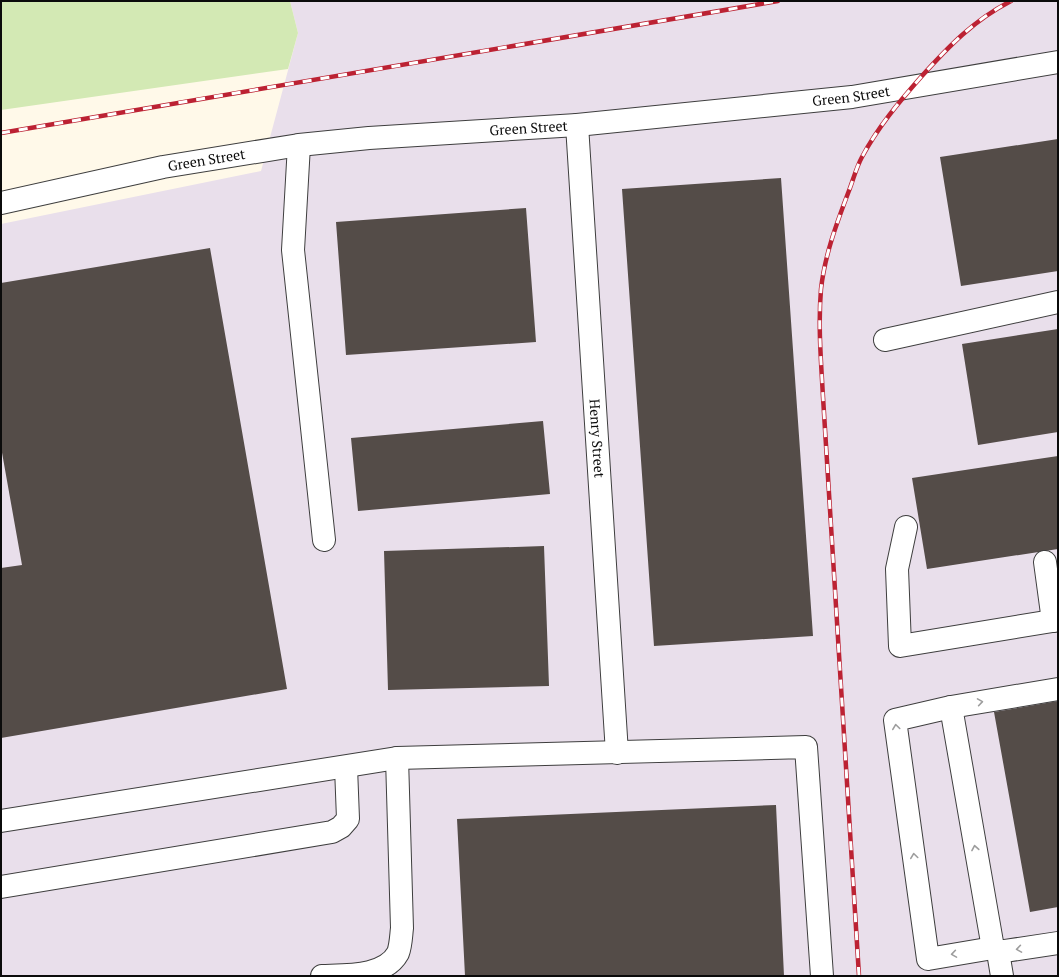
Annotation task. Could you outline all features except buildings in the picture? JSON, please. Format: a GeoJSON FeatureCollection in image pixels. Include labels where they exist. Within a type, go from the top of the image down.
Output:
{"type":"FeatureCollection","features":[{"type":"Feature","properties":{"kind":"street","name":"Green Street"},"geometry":{"type":"LineString","coordinates":[[1,203],[163,167],[299,145],[370,138],[577,125],[852,97],[1058,62]]}},
{"type":"Feature","properties":{"kind":"street","name":"Henry Street"},"geometry":{"type":"LineString","coordinates":[[577,125],[617,753]]}},
{"type":"Feature","properties":{"kind":"street"},"geometry":{"type":"LineString","coordinates":[[299,145],[293,250],[324,540]]}},
{"type":"Feature","properties":{"kind":"street"},"geometry":{"type":"LineString","coordinates":[[885,340],[1058,302]]}},
{"type":"Feature","properties":{"kind":"street"},"geometry":{"type":"LineString","coordinates":[[906,526],[897,569],[900,646],[1055,621],[1045,562]]}},
{"type":"Feature","properties":{"kind":"street"},"geometry":{"type":"LineString","coordinates":[[1058,689],[951,707],[895,720],[928,959],[1058,942]]}},
{"type":"Feature","properties":{"kind":"street"},"geometry":{"type":"LineString","coordinates":[[951,707],[995,950],[1002,976]]}},
{"type":"Feature","properties":{"kind":"street"},"geometry":{"type":"LineString","coordinates":[[1,821],[397,758],[806,747],[822,976]]}},
{"type":"Feature","properties":{"kind":"street"},"geometry":{"type":"LineString","coordinates":[[322,976],[373,974],[392,962],[398,953],[402,928],[397,758]]}},
{"type":"Feature","properties":{"kind":"street"},"geometry":{"type":"LineString","coordinates":[[1,888],[332,832],[341,828],[348,819],[346,767]]}},
{"type":"Feature","properties":{"kind":"shaded area"},"geometry":{"type":"Polygon","coordinates":[[[290,1],[1058,1],[1058,976],[1,976],[1,224],[261,171],[298,33],[290,1]]]}},
{"type":"Feature","properties":{"kind":"green space"},"geometry":{"type":"Polygon","coordinates":[[[1,1],[290,1],[298,33],[288,69],[1,110],[1,1]]]}},
{"type":"Feature","properties":{"kind":"railway"},"geometry":{"type":"LineString","coordinates":[[1,133],[778,1]]}},
{"type":"Feature","properties":{"kind":"railway"},"geometry":{"type":"LineString","coordinates":[[859,976],[821,356],[820,316],[823,276],[832,237],[860,160],[882,125],[913,86],[952,44],[974,25],[998,8],[1011,1]]}}]}
